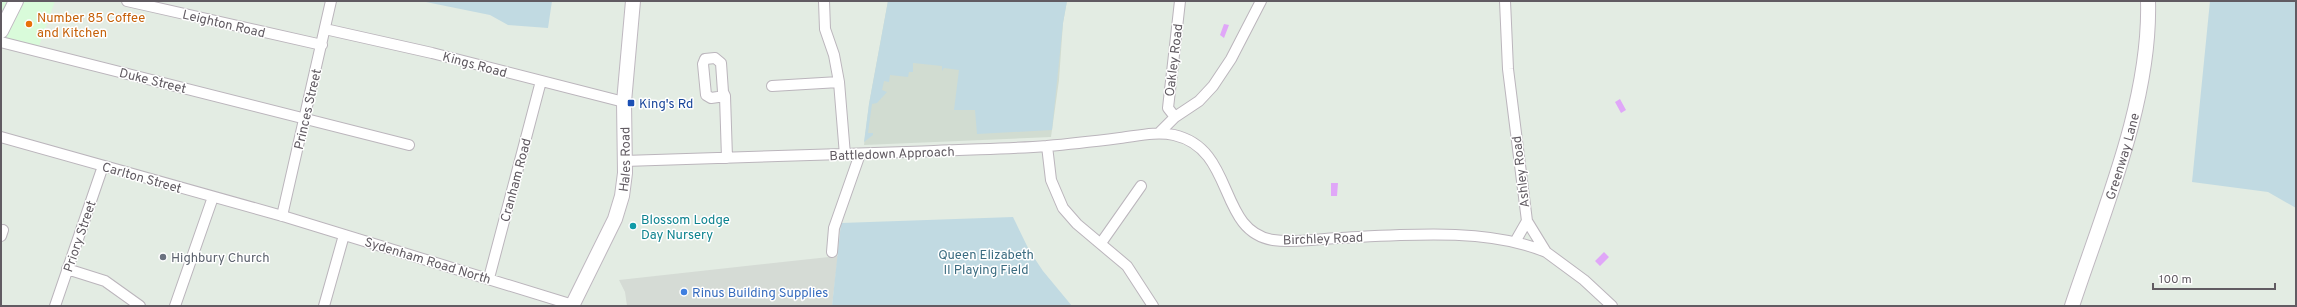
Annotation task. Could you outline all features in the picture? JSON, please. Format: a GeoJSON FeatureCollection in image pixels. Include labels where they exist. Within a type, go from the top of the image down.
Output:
{"type":"FeatureCollection","features":[{"type":"Feature","properties":{"kind":"street"},"geometry":{"type":"LineString","coordinates":[[1,31],[16,1]]}},
{"type":"Feature","properties":{"kind":"street","name":"Leighton Road"},"geometry":{"type":"LineString","coordinates":[[127,1],[322,45]]}},
{"type":"Feature","properties":{"kind":"street","name":"Princes Street"},"geometry":{"type":"LineString","coordinates":[[282,216],[306,117],[331,1]]}},
{"type":"Feature","properties":{"kind":"street","name":"Hales Road"},"geometry":{"type":"LineString","coordinates":[[573,305],[617,214],[624,185],[624,102],[633,1]]}},
{"type":"Feature","properties":{"kind":"street"},"geometry":{"type":"LineString","coordinates":[[824,1],[825,29],[834,55],[839,82],[845,155]]}},
{"type":"Feature","properties":{"kind":"street","name":"Oakley Road"},"geometry":{"type":"LineString","coordinates":[[1175,117],[1168,108],[1180,1]]}},
{"type":"Feature","properties":{"kind":"street"},"geometry":{"type":"LineString","coordinates":[[1159,133],[1175,117],[1199,101],[1213,86],[1231,59],[1261,1]]}},
{"type":"Feature","properties":{"kind":"street","name":"Ashley Road"},"geometry":{"type":"LineString","coordinates":[[1505,1],[1508,69],[1527,221],[1546,252],[1584,280],[1612,306]]}},
{"type":"Feature","properties":{"kind":"street","name":"Greenway Lane"},"geometry":{"type":"LineString","coordinates":[[2072,306],[2134,115],[2147,39],[2148,1]]}},
{"type":"Feature","properties":{"kind":"street","name":"Kings Road"},"geometry":{"type":"LineString","coordinates":[[325,29],[432,53],[624,102]]}},
{"type":"Feature","properties":{"kind":"street","name":"Duke Street"},"geometry":{"type":"LineString","coordinates":[[1,42],[306,117],[408,145]]}},
{"type":"Feature","properties":{"kind":"street","name":"Cranham Road"},"geometry":{"type":"LineString","coordinates":[[489,278],[542,81]]}},
{"type":"Feature","properties":{"kind":"street"},"geometry":{"type":"LineString","coordinates":[[772,86],[839,82]]}},
{"type":"Feature","properties":{"kind":"street"},"geometry":{"type":"LineString","coordinates":[[725,96],[727,158]]}},
{"type":"Feature","properties":{"kind":"street","name":"Battledown Approach"},"geometry":{"type":"LineString","coordinates":[[624,161],[845,155],[1047,146],[1159,133]]}},
{"type":"Feature","properties":{"kind":"street","name":"Birchley Road"},"geometry":{"type":"LineString","coordinates":[[1159,133],[1182,137],[1196,144],[1207,154],[1215,164],[1241,219],[1254,232],[1264,237],[1283,240],[1388,236],[1455,236],[1515,242],[1546,252]]}},
{"type":"Feature","properties":{"kind":"street","name":"Carlton Street"},"geometry":{"type":"LineString","coordinates":[[1,137],[282,216]]}},
{"type":"Feature","properties":{"kind":"street"},"geometry":{"type":"LineString","coordinates":[[1047,146],[1051,180],[1063,208],[1077,224],[1128,266],[1153,306]]}},
{"type":"Feature","properties":{"kind":"street"},"geometry":{"type":"LineString","coordinates":[[832,252],[834,228],[860,154]]}},
{"type":"Feature","properties":{"kind":"street","name":"Priory Street"},"geometry":{"type":"LineString","coordinates":[[55,306],[103,166]]}},
{"type":"Feature","properties":{"kind":"street"},"geometry":{"type":"LineString","coordinates":[[1101,243],[1141,186]]}},
{"type":"Feature","properties":{"kind":"street"},"geometry":{"type":"LineString","coordinates":[[175,306],[213,197]]}},
{"type":"Feature","properties":{"kind":"street","name":"Sydenham Road North"},"geometry":{"type":"LineString","coordinates":[[282,216],[489,278],[573,305]]}},
{"type":"Feature","properties":{"kind":"street"},"geometry":{"type":"LineString","coordinates":[[1515,242],[1527,221]]}},
{"type":"Feature","properties":{"kind":"street"},"geometry":{"type":"LineString","coordinates":[[324,306],[344,235]]}},
{"type":"Feature","properties":{"kind":"street"},"geometry":{"type":"LineString","coordinates":[[67,269],[105,281],[140,306]]}},
{"type":"Feature","properties":{"kind":"shaded area"},"geometry":{"type":"Polygon","coordinates":[[[1,1],[55,1],[38,49],[1,46],[1,1]]]}},
{"type":"Feature","properties":{"kind":"shaded area"},"geometry":{"type":"Polygon","coordinates":[[[888,1],[1067,1],[1063,23],[1059,80],[1051,137],[864,145],[869,104],[888,1]]]}},
{"type":"Feature","properties":{"kind":"shaded area"},"geometry":{"type":"Polygon","coordinates":[[[1224,24],[1229,25],[1224,38],[1220,35],[1224,24]]]}},
{"type":"Feature","properties":{"kind":"shaded area"},"geometry":{"type":"Polygon","coordinates":[[[1620,99],[1626,110],[1621,113],[1615,102],[1620,99]]]}},
{"type":"Feature","properties":{"kind":"shaded area"},"geometry":{"type":"Polygon","coordinates":[[[1331,183],[1338,183],[1337,196],[1331,196],[1331,183]]]}},
{"type":"Feature","properties":{"kind":"shaded area"},"geometry":{"type":"Polygon","coordinates":[[[1604,252],[1609,257],[1600,266],[1595,261],[1604,252]]]}},
{"type":"Feature","properties":{"kind":"shaded area"},"geometry":{"type":"Polygon","coordinates":[[[838,256],[832,306],[627,306],[625,292],[619,280],[838,256]]]}},
{"type":"Feature","properties":{"kind":"green space"},"geometry":{"type":"Polygon","coordinates":[[[421,1],[552,1],[548,28],[508,25],[490,15],[421,1]]]}},
{"type":"Feature","properties":{"kind":"green space"},"geometry":{"type":"Polygon","coordinates":[[[888,1],[1067,1],[1063,23],[1052,130],[977,134],[975,110],[954,110],[959,70],[944,68],[942,71],[942,66],[913,63],[913,72],[909,72],[908,77],[890,75],[889,82],[884,81],[882,90],[887,92],[877,103],[872,104],[868,133],[873,133],[873,135],[864,142],[869,104],[888,1]]]}},
{"type":"Feature","properties":{"kind":"green space"},"geometry":{"type":"Polygon","coordinates":[[[2210,1],[2296,1],[2296,208],[2268,192],[2192,182],[2210,1]]]}},
{"type":"Feature","properties":{"kind":"green space","name":"Queen Elizabeth II Playing Field"},"geometry":{"type":"Polygon","coordinates":[[[1013,217],[1029,250],[1043,271],[1072,306],[832,306],[841,223],[1013,217]]]}},
{"type":"Feature","properties":{"kind":"place","name":"Number 85 Coffee and Kitchen"},"geometry":{"type":"Point","coordinates":[29,24]}},
{"type":"Feature","properties":{"kind":"place","name":"King's Rd"},"geometry":{"type":"Point","coordinates":[631,103]}},
{"type":"Feature","properties":{"kind":"place","name":"Blossom Lodge Day Nursery"},"geometry":{"type":"Point","coordinates":[633,226]}},
{"type":"Feature","properties":{"kind":"place","name":"Highbury Church"},"geometry":{"type":"Point","coordinates":[163,257]}},
{"type":"Feature","properties":{"kind":"place","name":"Rinus Building Supplies"},"geometry":{"type":"Point","coordinates":[684,292]}}]}
